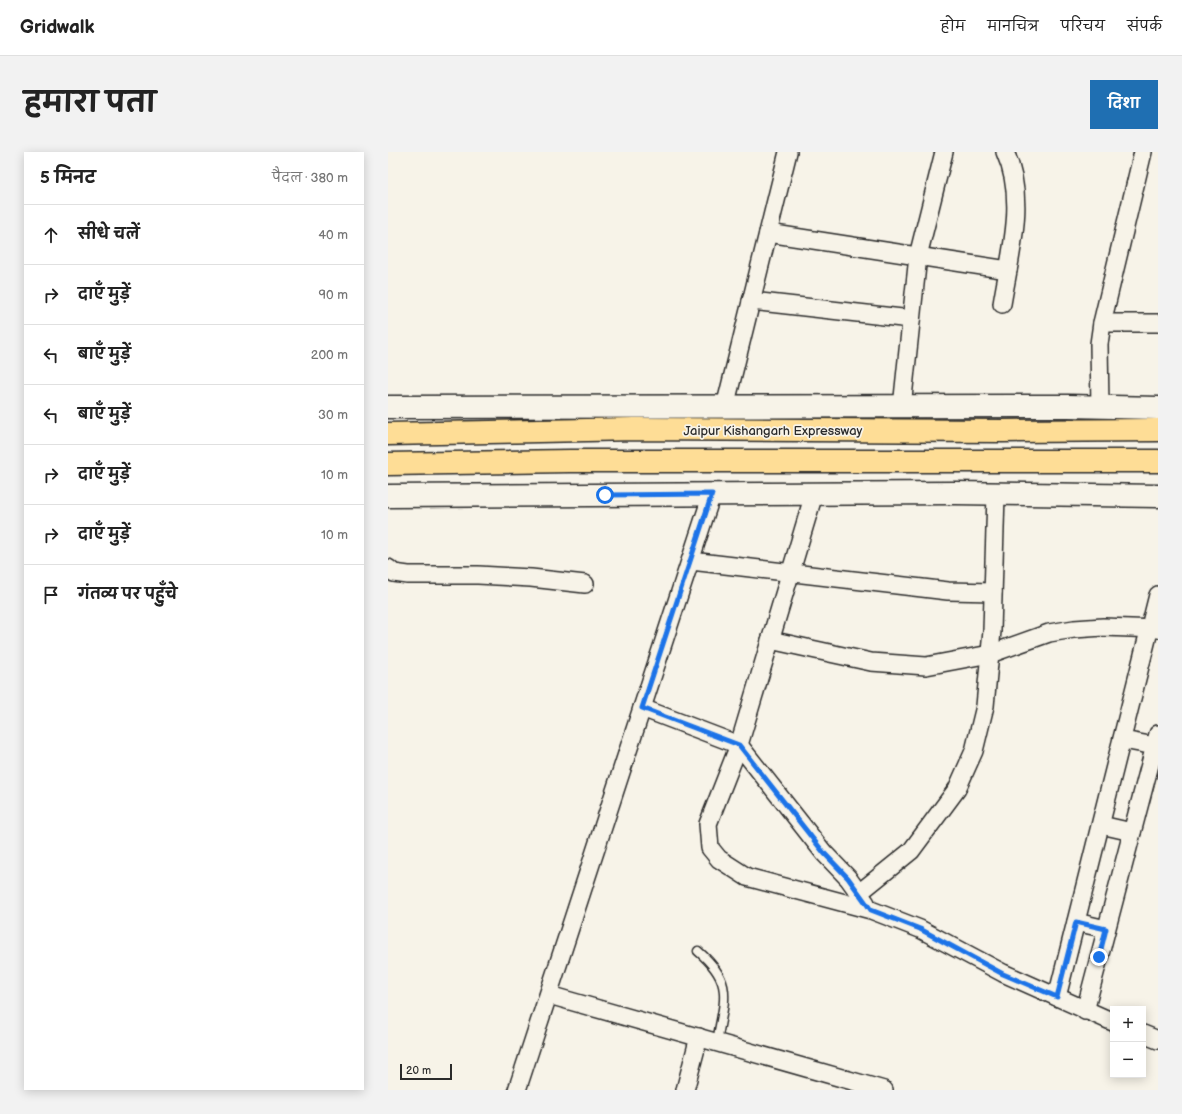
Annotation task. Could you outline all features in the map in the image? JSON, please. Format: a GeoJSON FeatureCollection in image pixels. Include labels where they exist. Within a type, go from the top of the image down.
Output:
{"type":"FeatureCollection","features":[{"type":"Feature","properties":{"kind":"highway","name":"Jaipur Kishangarh Expressway"},"geometry":{"type":"LineString","coordinates":[[388,434],[635,429],[988,431],[1158,430]]}},
{"type":"Feature","properties":{"kind":"highway"},"geometry":{"type":"LineString","coordinates":[[388,464],[570,461],[1158,462]]}},
{"type":"Feature","properties":{"kind":"street"},"geometry":{"type":"LineString","coordinates":[[725,407],[788,152]]}},
{"type":"Feature","properties":{"kind":"street"},"geometry":{"type":"LineString","coordinates":[[902,406],[918,256],[944,152]]}},
{"type":"Feature","properties":{"kind":"street"},"geometry":{"type":"LineString","coordinates":[[1002,304],[1017,218],[1015,183],[1005,152]]}},
{"type":"Feature","properties":{"kind":"street"},"geometry":{"type":"LineString","coordinates":[[1100,407],[1099,344],[1102,323],[1142,152]]}},
{"type":"Feature","properties":{"kind":"street"},"geometry":{"type":"LineString","coordinates":[[768,233],[1008,270]]}},
{"type":"Feature","properties":{"kind":"street"},"geometry":{"type":"LineString","coordinates":[[751,301],[911,319]]}},
{"type":"Feature","properties":{"kind":"street"},"geometry":{"type":"LineString","coordinates":[[1102,323],[1158,323]]}},
{"type":"Feature","properties":{"kind":"street"},"geometry":{"type":"LineString","coordinates":[[388,407],[902,406],[1158,408]]}},
{"type":"Feature","properties":{"kind":"street"},"geometry":{"type":"LineString","coordinates":[[517,1090],[712,494]]}},
{"type":"Feature","properties":{"kind":"street"},"geometry":{"type":"LineString","coordinates":[[814,494],[739,745],[708,824],[710,848],[719,859],[747,877],[871,910],[920,929],[1003,974],[1110,1021]]}},
{"type":"Feature","properties":{"kind":"street"},"geometry":{"type":"LineString","coordinates":[[859,893],[911,851],[957,789],[974,751],[985,706],[990,654],[996,494]]}},
{"type":"Feature","properties":{"kind":"street"},"geometry":{"type":"LineString","coordinates":[[388,496],[996,494],[1158,496]]}},
{"type":"Feature","properties":{"kind":"street"},"geometry":{"type":"LineString","coordinates":[[691,561],[790,571],[948,591],[993,592]]}},
{"type":"Feature","properties":{"kind":"street"},"geometry":{"type":"LineString","coordinates":[[388,568],[394,573],[408,575],[478,575],[531,578],[585,584]]}},
{"type":"Feature","properties":{"kind":"street"},"geometry":{"type":"LineString","coordinates":[[1057,997],[1123,740],[1154,628],[1158,596]]}},
{"type":"Feature","properties":{"kind":"street"},"geometry":{"type":"LineString","coordinates":[[770,640],[871,662],[926,666],[990,654],[1050,633],[1074,629],[1154,628]]}},
{"type":"Feature","properties":{"kind":"street"},"geometry":{"type":"LineString","coordinates":[[642,708],[739,745],[824,853],[848,878],[871,910]]}},
{"type":"Feature","properties":{"kind":"street"},"geometry":{"type":"LineString","coordinates":[[1085,1011],[1156,740],[1123,740]]}},
{"type":"Feature","properties":{"kind":"street"},"geometry":{"type":"LineString","coordinates":[[1101,825],[1132,832]]}},
{"type":"Feature","properties":{"kind":"street"},"geometry":{"type":"LineString","coordinates":[[1076,922],[1106,929]]}},
{"type":"Feature","properties":{"kind":"street"},"geometry":{"type":"LineString","coordinates":[[548,995],[884,1090]]}},
{"type":"Feature","properties":{"kind":"street"},"geometry":{"type":"LineString","coordinates":[[1146,1035],[1158,1040]]}},
{"type":"Feature","properties":{"kind":"street"},"geometry":{"type":"LineString","coordinates":[[685,1090],[699,1037]]}},
{"type":"Feature","properties":{"kind":"lane"},"geometry":{"type":"LineString","coordinates":[[698,951],[713,964],[722,977],[725,994],[717,1042]]}},
{"type":"Feature","properties":{"kind":"route"},"geometry":{"type":"LineString","coordinates":[[605,495],[712,494],[642,708],[739,745],[751,758],[824,853],[848,878],[871,910],[920,929],[1003,974],[1057,997],[1076,922],[1106,929],[1099,957]]}}]}
